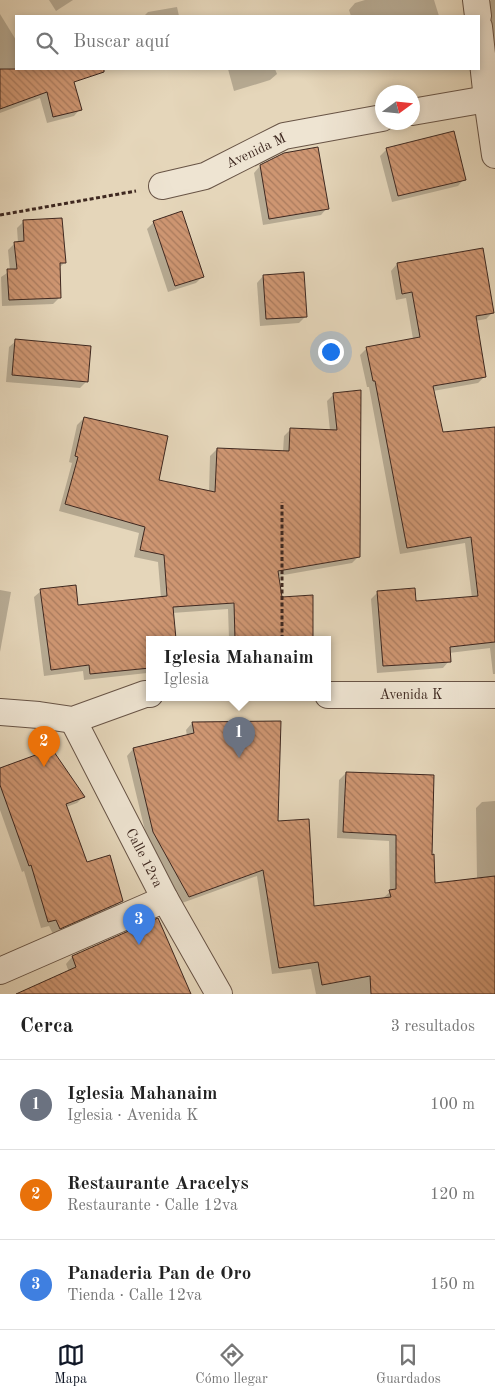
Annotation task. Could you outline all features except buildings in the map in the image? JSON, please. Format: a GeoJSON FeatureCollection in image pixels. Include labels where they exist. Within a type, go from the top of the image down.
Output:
{"type":"FeatureCollection","features":[{"type":"Feature","properties":{"kind":"street"},"geometry":{"type":"LineString","coordinates":[[476,0],[478,15]]}},
{"type":"Feature","properties":{"kind":"street"},"geometry":{"type":"LineString","coordinates":[[480,37],[486,99],[495,155]]}},
{"type":"Feature","properties":{"kind":"street"},"geometry":{"type":"LineString","coordinates":[[420,111],[486,99]]}},
{"type":"Feature","properties":{"kind":"street","name":"Avenida M"},"geometry":{"type":"LineString","coordinates":[[162,186],[205,176],[284,136],[375,119]]}},
{"type":"Feature","properties":{"kind":"street"},"geometry":{"type":"LineString","coordinates":[[0,712],[38,714],[73,720],[146,694]]}},
{"type":"Feature","properties":{"kind":"street","name":"Avenida K"},"geometry":{"type":"LineString","coordinates":[[331,695],[495,695]]}},
{"type":"Feature","properties":{"kind":"street","name":"Calle 12va"},"geometry":{"type":"LineString","coordinates":[[73,720],[164,900],[219,994]]}},
{"type":"Feature","properties":{"kind":"street"},"geometry":{"type":"LineString","coordinates":[[0,971],[164,900]]}},
{"type":"Feature","properties":{"kind":"path"},"geometry":{"type":"LineString","coordinates":[[0,215],[162,186]]}},
{"type":"Feature","properties":{"kind":"path"},"geometry":{"type":"LineString","coordinates":[[282,502],[282,636]]}},
{"type":"Feature","properties":{"kind":"place","name":"Iglesia Mahanaim"},"geometry":{"type":"Point","coordinates":[239,758]}},
{"type":"Feature","properties":{"kind":"place","name":"Restaurante Aracelys"},"geometry":{"type":"Point","coordinates":[44,767]}},
{"type":"Feature","properties":{"kind":"place","name":"Panaderia Pan de Oro"},"geometry":{"type":"Point","coordinates":[139,945]}}]}
